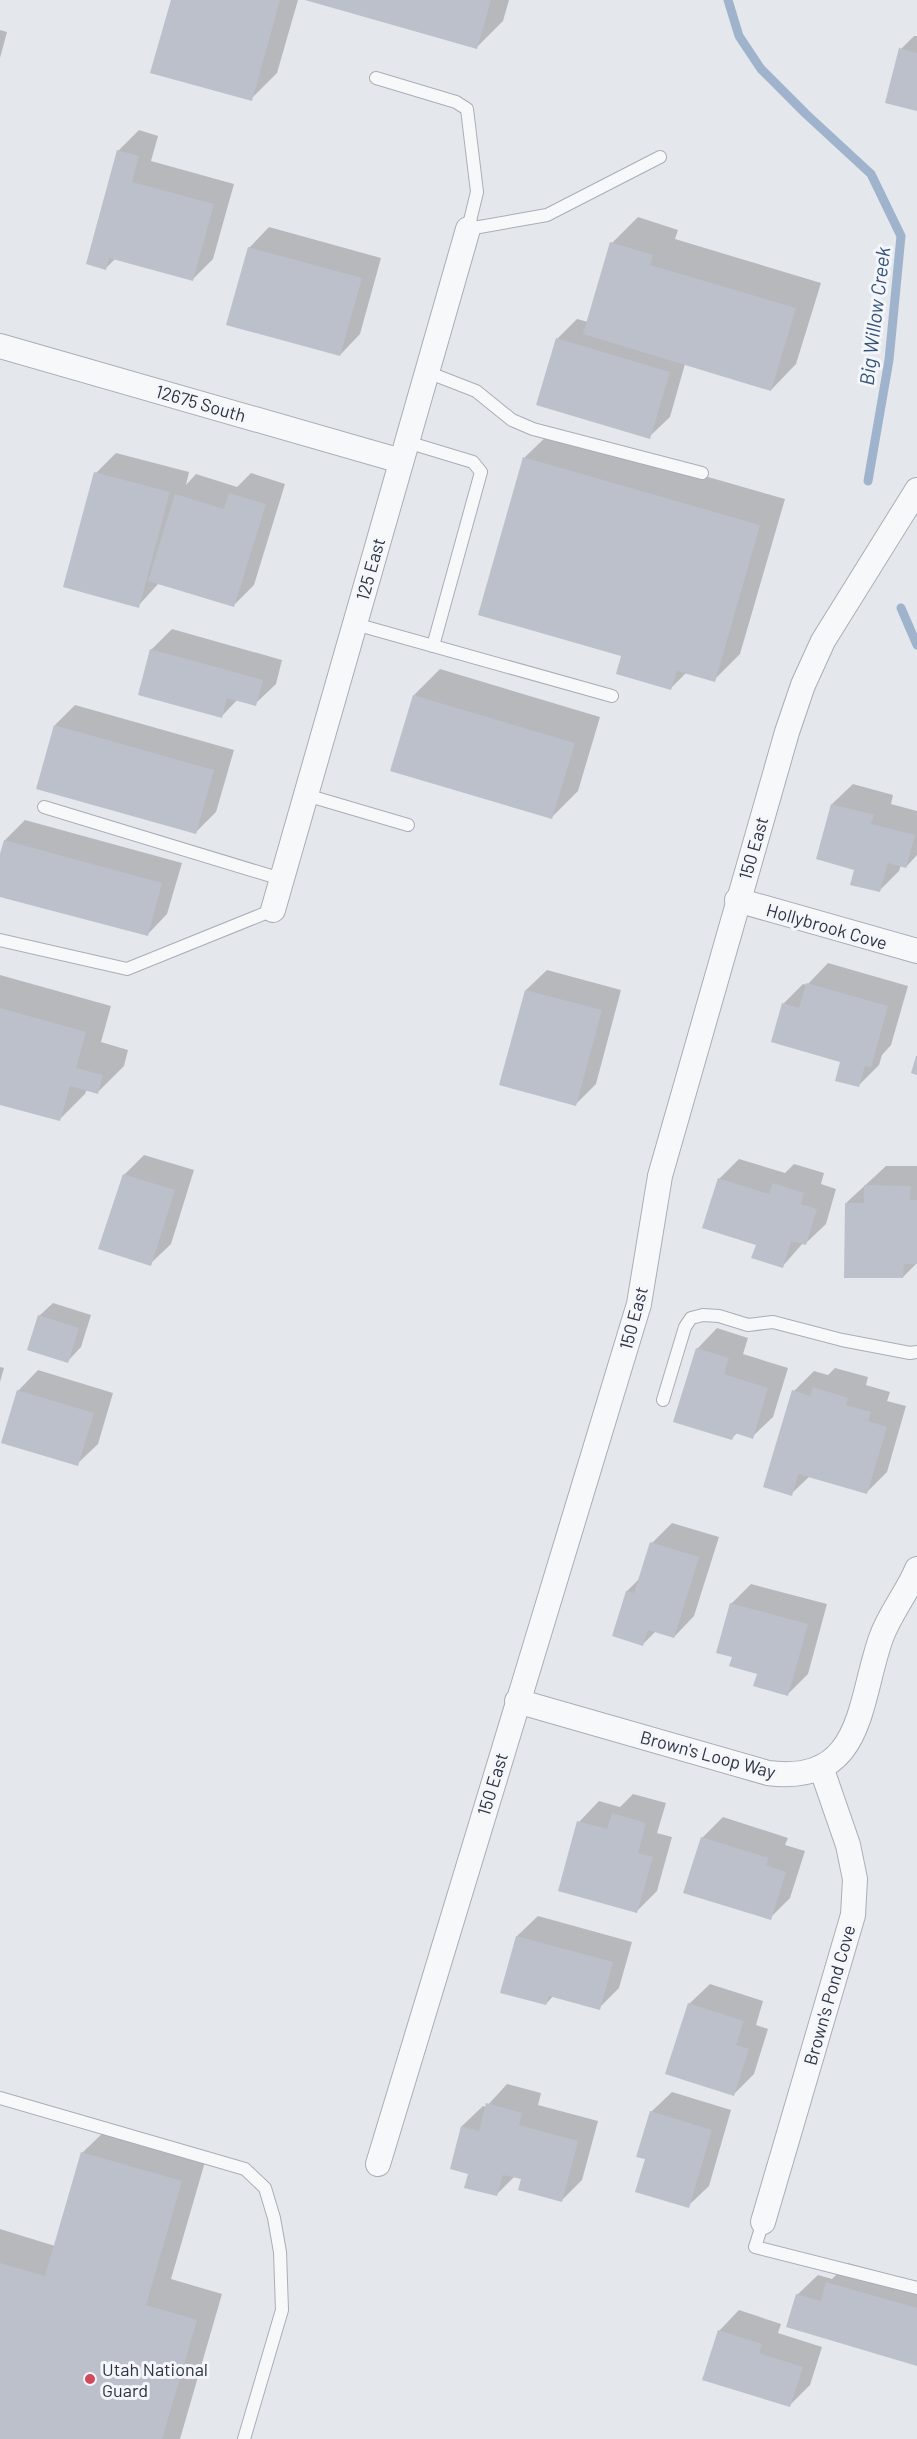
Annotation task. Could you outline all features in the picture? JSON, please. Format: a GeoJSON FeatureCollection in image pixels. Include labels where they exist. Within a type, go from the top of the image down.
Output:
{"type":"FeatureCollection","features":[{"type":"Feature","properties":{"kind":"street","name":"125 East"},"geometry":{"type":"LineString","coordinates":[[273,910],[468,229]]}},
{"type":"Feature","properties":{"kind":"street","name":"12675 South"},"geometry":{"type":"LineString","coordinates":[[0,347],[404,451]]}},
{"type":"Feature","properties":{"kind":"street","name":"150 East"},"geometry":{"type":"LineString","coordinates":[[378,2164],[639,1304],[660,1176],[737,900],[803,685],[823,640],[917,490]]}},
{"type":"Feature","properties":{"kind":"street","name":"Hollybrook Cove"},"geometry":{"type":"LineString","coordinates":[[737,900],[917,951]]}},
{"type":"Feature","properties":{"kind":"street","name":"Brown's Loop Way"},"geometry":{"type":"LineString","coordinates":[[518,1701],[768,1773],[786,1775],[804,1773],[821,1767],[839,1754],[852,1737],[889,1618],[917,1569]]}},
{"type":"Feature","properties":{"kind":"street","name":"Brown's Pond Cove"},"geometry":{"type":"LineString","coordinates":[[763,2222],[853,1915],[855,1879],[849,1845],[821,1767]]}},
{"type":"Feature","properties":{"kind":"lane"},"geometry":{"type":"LineString","coordinates":[[376,78],[456,102],[467,109],[477,192],[468,229],[547,215],[660,157]]}},
{"type":"Feature","properties":{"kind":"lane"},"geometry":{"type":"LineString","coordinates":[[427,372],[476,391],[512,420],[533,429],[702,473]]}},
{"type":"Feature","properties":{"kind":"lane"},"geometry":{"type":"LineString","coordinates":[[404,451],[473,462],[481,472],[433,646]]}},
{"type":"Feature","properties":{"kind":"lane"},"geometry":{"type":"LineString","coordinates":[[355,624],[612,696]]}},
{"type":"Feature","properties":{"kind":"lane"},"geometry":{"type":"LineString","coordinates":[[306,795],[408,825]]}},
{"type":"Feature","properties":{"kind":"lane"},"geometry":{"type":"LineString","coordinates":[[45,807],[281,879]]}},
{"type":"Feature","properties":{"kind":"lane"},"geometry":{"type":"LineString","coordinates":[[0,940],[127,969],[273,910]]}},
{"type":"Feature","properties":{"kind":"lane"},"geometry":{"type":"LineString","coordinates":[[663,1400],[685,1327],[691,1318],[703,1315],[719,1316],[748,1325],[773,1322],[842,1340],[909,1353],[917,1352]]}},
{"type":"Feature","properties":{"kind":"lane"},"geometry":{"type":"LineString","coordinates":[[0,2098],[246,2169],[265,2188],[274,2218],[280,2252],[282,2310],[244,2439]]}},
{"type":"Feature","properties":{"kind":"lane"},"geometry":{"type":"LineString","coordinates":[[763,2222],[756,2247],[917,2288]]}},
{"type":"Feature","properties":{"kind":"building"},"geometry":{"type":"Polygon","coordinates":[[[171,0],[280,0],[252,101],[150,73],[171,0]]]}},
{"type":"Feature","properties":{"kind":"building"},"geometry":{"type":"Polygon","coordinates":[[[305,0],[491,0],[477,49],[305,0]]]}},
{"type":"Feature","properties":{"kind":"building"},"geometry":{"type":"Polygon","coordinates":[[[899,48],[917,53],[917,111],[885,103],[899,48]]]}},
{"type":"Feature","properties":{"kind":"building"},"geometry":{"type":"Polygon","coordinates":[[[117,150],[139,156],[132,182],[214,204],[193,281],[109,258],[106,270],[86,264],[117,150]]]}},
{"type":"Feature","properties":{"kind":"building"},"geometry":{"type":"Polygon","coordinates":[[[610,242],[653,255],[650,265],[796,308],[771,391],[583,334],[610,242]]]}},
{"type":"Feature","properties":{"kind":"building"},"geometry":{"type":"Polygon","coordinates":[[[248,247],[362,278],[340,356],[226,325],[248,247]]]}},
{"type":"Feature","properties":{"kind":"building"},"geometry":{"type":"Polygon","coordinates":[[[556,338],[670,372],[650,439],[536,405],[556,338]]]}},
{"type":"Feature","properties":{"kind":"building"},"geometry":{"type":"Polygon","coordinates":[[[523,457],[760,525],[715,682],[677,671],[671,690],[616,674],[621,656],[478,615],[523,457]]]}},
{"type":"Feature","properties":{"kind":"building"},"geometry":{"type":"Polygon","coordinates":[[[94,472],[170,492],[139,608],[63,587],[94,472]]]}},
{"type":"Feature","properties":{"kind":"building"},"geometry":{"type":"Polygon","coordinates":[[[229,493],[266,504],[234,607],[148,581],[175,494],[224,509],[229,493]]]}},
{"type":"Feature","properties":{"kind":"building"},"geometry":{"type":"Polygon","coordinates":[[[150,649],[263,680],[256,706],[227,698],[222,718],[138,695],[150,649]]]}},
{"type":"Feature","properties":{"kind":"building"},"geometry":{"type":"Polygon","coordinates":[[[413,695],[575,743],[552,819],[390,771],[413,695]]]}},
{"type":"Feature","properties":{"kind":"building"},"geometry":{"type":"Polygon","coordinates":[[[54,725],[214,770],[196,834],[36,789],[54,725]]]}},
{"type":"Feature","properties":{"kind":"building"},"geometry":{"type":"Polygon","coordinates":[[[831,804],[874,815],[871,824],[915,835],[906,868],[888,863],[880,892],[850,885],[854,870],[816,859],[831,804]]]}},
{"type":"Feature","properties":{"kind":"building"},"geometry":{"type":"Polygon","coordinates":[[[4,840],[162,883],[148,936],[0,897],[0,854],[4,840]]]}},
{"type":"Feature","properties":{"kind":"building"},"geometry":{"type":"Polygon","coordinates":[[[806,983],[888,1006],[871,1067],[865,1066],[859,1087],[835,1081],[840,1062],[771,1042],[782,1003],[799,1008],[806,983]]]}},
{"type":"Feature","properties":{"kind":"building"},"geometry":{"type":"Polygon","coordinates":[[[525,990],[602,1010],[576,1106],[499,1085],[525,990]]]}},
{"type":"Feature","properties":{"kind":"building"},"geometry":{"type":"Polygon","coordinates":[[[0,1008],[86,1032],[76,1068],[103,1075],[98,1094],[70,1086],[60,1121],[0,1105],[0,1008]]]}},
{"type":"Feature","properties":{"kind":"building"},"geometry":{"type":"Polygon","coordinates":[[[917,1056],[917,1075],[911,1073],[917,1056]]]}},
{"type":"Feature","properties":{"kind":"building"},"geometry":{"type":"Polygon","coordinates":[[[123,1174],[175,1190],[151,1266],[98,1249],[123,1174]]]}},
{"type":"Feature","properties":{"kind":"building"},"geometry":{"type":"Polygon","coordinates":[[[718,1178],[769,1194],[773,1183],[804,1193],[801,1204],[817,1209],[806,1245],[791,1241],[783,1268],[751,1258],[756,1245],[702,1228],[718,1178]]]}},
{"type":"Feature","properties":{"kind":"building"},"geometry":{"type":"Polygon","coordinates":[[[864,1185],[911,1186],[910,1200],[917,1200],[917,1264],[904,1264],[903,1278],[844,1278],[845,1203],[864,1203],[864,1185]]]}},
{"type":"Feature","properties":{"kind":"building"},"geometry":{"type":"Polygon","coordinates":[[[38,1315],[79,1328],[68,1363],[27,1350],[38,1315]]]}},
{"type":"Feature","properties":{"kind":"building"},"geometry":{"type":"Polygon","coordinates":[[[696,1348],[729,1358],[724,1374],[768,1388],[753,1439],[735,1433],[732,1440],[673,1422],[696,1348]]]}},
{"type":"Feature","properties":{"kind":"building"},"geometry":{"type":"Polygon","coordinates":[[[813,1387],[848,1398],[846,1405],[871,1412],[868,1421],[887,1427],[867,1494],[798,1474],[792,1496],[763,1487],[792,1390],[810,1396],[813,1387]]]}},
{"type":"Feature","properties":{"kind":"building"},"geometry":{"type":"Polygon","coordinates":[[[17,1390],[94,1413],[78,1466],[1,1443],[17,1390]]]}},
{"type":"Feature","properties":{"kind":"building"},"geometry":{"type":"Polygon","coordinates":[[[650,1542],[699,1557],[674,1638],[648,1630],[643,1646],[612,1636],[626,1591],[634,1593],[650,1542]]]}},
{"type":"Feature","properties":{"kind":"building"},"geometry":{"type":"Polygon","coordinates":[[[730,1603],[808,1624],[788,1696],[753,1686],[757,1674],[729,1666],[732,1657],[716,1653],[730,1603]]]}},
{"type":"Feature","properties":{"kind":"building"},"geometry":{"type":"Polygon","coordinates":[[[612,1813],[646,1823],[638,1853],[653,1857],[637,1913],[558,1891],[577,1821],[607,1829],[612,1813]]]}},
{"type":"Feature","properties":{"kind":"building"},"geometry":{"type":"Polygon","coordinates":[[[701,1837],[769,1858],[766,1865],[786,1872],[771,1920],[683,1893],[701,1837]]]}},
{"type":"Feature","properties":{"kind":"building"},"geometry":{"type":"Polygon","coordinates":[[[516,1936],[613,1962],[600,2010],[549,1996],[546,2005],[500,1993],[516,1936]]]}},
{"type":"Feature","properties":{"kind":"building"},"geometry":{"type":"Polygon","coordinates":[[[688,2003],[744,2021],[736,2045],[749,2049],[734,2096],[665,2074],[688,2003]]]}},
{"type":"Feature","properties":{"kind":"building"},"geometry":{"type":"Polygon","coordinates":[[[486,2103],[522,2113],[519,2125],[578,2141],[562,2202],[518,2190],[521,2179],[503,2175],[497,2196],[464,2188],[468,2174],[450,2169],[461,2126],[479,2131],[486,2103]]]}},
{"type":"Feature","properties":{"kind":"building"},"geometry":{"type":"Polygon","coordinates":[[[650,2111],[712,2130],[689,2208],[635,2192],[645,2159],[636,2157],[650,2111]]]}},
{"type":"Feature","properties":{"kind":"building","name":"Utah National Guard"},"geometry":{"type":"Polygon","coordinates":[[[81,2152],[182,2181],[146,2305],[197,2320],[162,2439],[0,2439],[0,2263],[45,2276],[81,2152]]]}},
{"type":"Feature","properties":{"kind":"building"},"geometry":{"type":"Polygon","coordinates":[[[826,2282],[917,2308],[917,2366],[786,2327],[796,2294],[821,2301],[826,2282]]]}},
{"type":"Feature","properties":{"kind":"building"},"geometry":{"type":"Polygon","coordinates":[[[718,2330],[762,2344],[759,2353],[803,2367],[790,2407],[702,2380],[718,2330]]]}},
{"type":"Feature","properties":{"kind":"waterway","name":"Big Willow Creek"},"geometry":{"type":"LineString","coordinates":[[728,0],[739,36],[761,69],[871,174],[901,236],[889,360],[868,481]]}},
{"type":"Feature","properties":{"kind":"waterway","name":"Big Willow Creek"},"geometry":{"type":"LineString","coordinates":[[901,608],[917,645]]}},
{"type":"Feature","properties":{"kind":"place","name":"Utah National Guard"},"geometry":{"type":"Point","coordinates":[90,2379]}}]}
